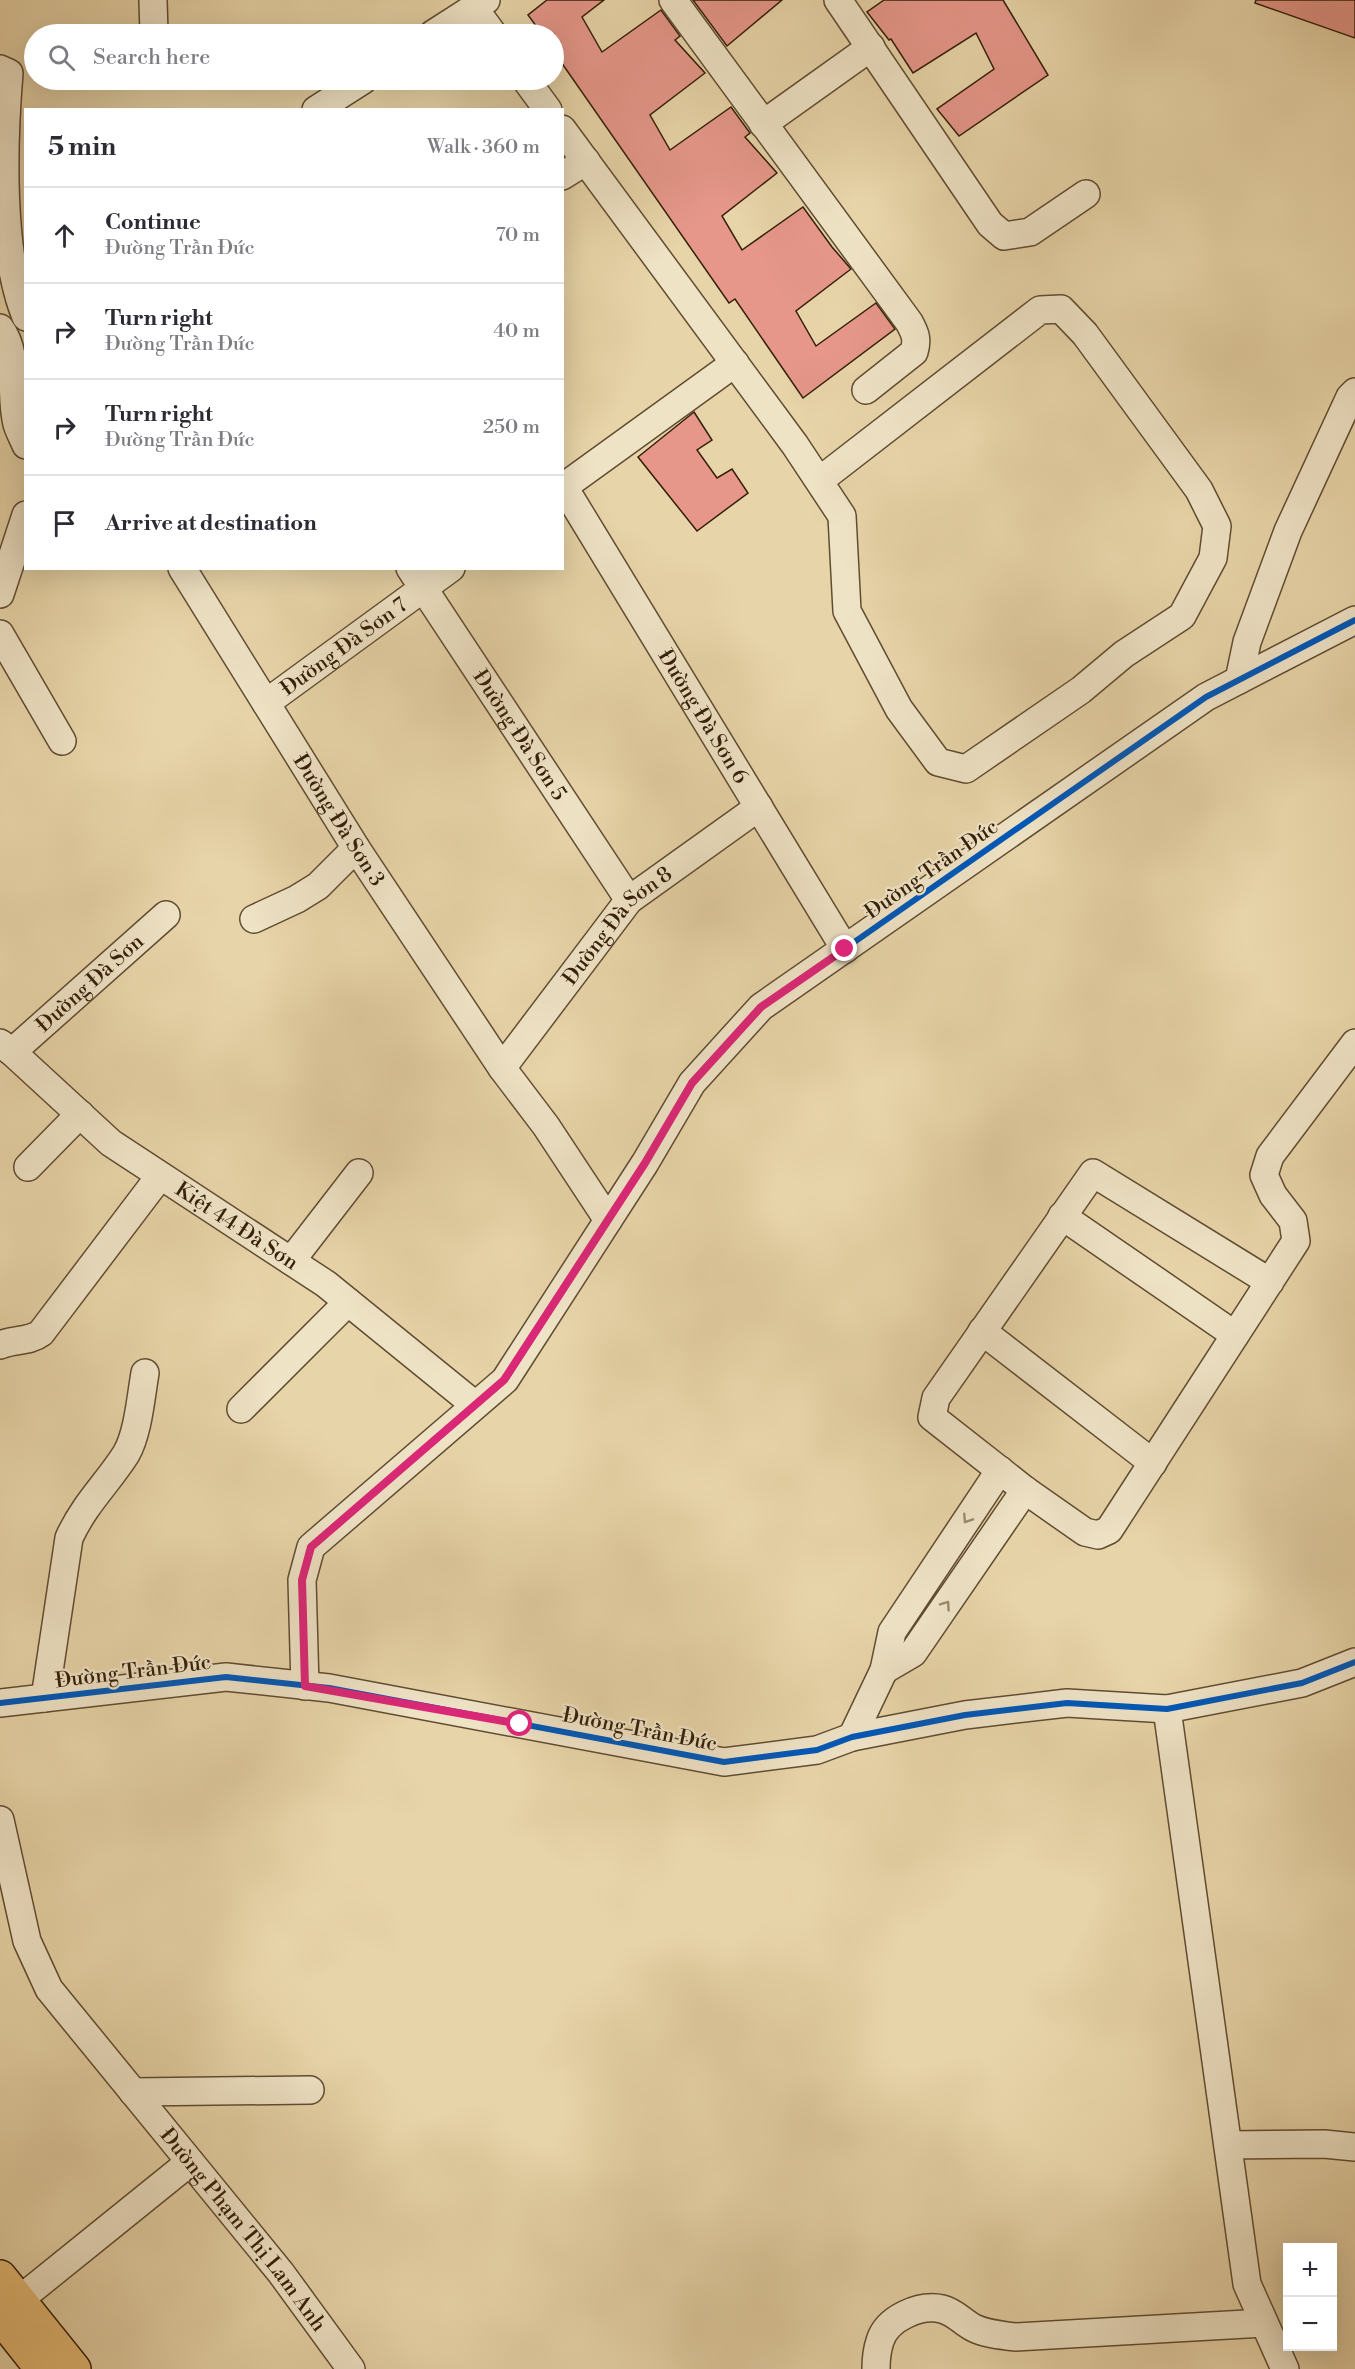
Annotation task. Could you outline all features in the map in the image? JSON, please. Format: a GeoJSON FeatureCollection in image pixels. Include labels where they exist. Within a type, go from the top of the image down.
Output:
{"type":"FeatureCollection","features":[{"type":"Feature","properties":{"kind":"main road"},"geometry":{"type":"LineString","coordinates":[[6,2298],[36,2367]]}},
{"type":"Feature","properties":{"kind":"main road"},"geometry":{"type":"LineString","coordinates":[[6,2298],[74,2369]]}},
{"type":"Feature","properties":{"kind":"street"},"geometry":{"type":"LineString","coordinates":[[153,0],[154,24]]}},
{"type":"Feature","properties":{"kind":"street"},"geometry":{"type":"LineString","coordinates":[[673,0],[916,334],[917,343],[914,352],[866,390]]}},
{"type":"Feature","properties":{"kind":"street"},"geometry":{"type":"LineString","coordinates":[[838,0],[990,224],[1004,236],[1030,232],[1086,194]]}},
{"type":"Feature","properties":{"kind":"street"},"geometry":{"type":"LineString","coordinates":[[449,24],[480,4],[489,24]]}},
{"type":"Feature","properties":{"kind":"street"},"geometry":{"type":"LineString","coordinates":[[763,124],[871,47]]}},
{"type":"Feature","properties":{"kind":"street"},"geometry":{"type":"LineString","coordinates":[[0,69],[9,73],[0,192],[2,243],[17,307]]}},
{"type":"Feature","properties":{"kind":"street"},"geometry":{"type":"LineString","coordinates":[[319,108],[347,90]]}},
{"type":"Feature","properties":{"kind":"street"},"geometry":{"type":"LineString","coordinates":[[533,90],[547,108]]}},
{"type":"Feature","properties":{"kind":"street"},"geometry":{"type":"LineString","coordinates":[[564,132],[735,363],[842,516],[847,611],[899,709],[938,762],[966,769],[1081,690],[1124,654],[1182,616],[1213,558],[1217,526],[1199,490],[1085,334],[1061,309],[1040,310],[819,481]]}},
{"type":"Feature","properties":{"kind":"street"},"geometry":{"type":"LineString","coordinates":[[564,175],[586,161]]}},
{"type":"Feature","properties":{"kind":"street"},"geometry":{"type":"LineString","coordinates":[[0,328],[6,337],[10,356],[21,434]]}},
{"type":"Feature","properties":{"kind":"street"},"geometry":{"type":"LineString","coordinates":[[564,485],[735,363]]}},
{"type":"Feature","properties":{"kind":"street"},"geometry":{"type":"LineString","coordinates":[[1239,680],[1247,642],[1288,531],[1350,397],[1355,392]]}},
{"type":"Feature","properties":{"kind":"street","name":"Đường Đà Sơn 6"},"geometry":{"type":"LineString","coordinates":[[564,488],[845,949]]}},
{"type":"Feature","properties":{"kind":"street"},"geometry":{"type":"LineString","coordinates":[[0,594],[24,521]]}},
{"type":"Feature","properties":{"kind":"street","name":"Đường Đà Sơn 3"},"geometry":{"type":"LineString","coordinates":[[183,570],[356,848],[502,1068],[546,1126],[608,1220]]}},
{"type":"Feature","properties":{"kind":"street","name":"Đường Đà Sơn 7"},"geometry":{"type":"LineString","coordinates":[[266,703],[416,579],[445,570]]}},
{"type":"Feature","properties":{"kind":"street","name":"Đường Đà Sơn 5"},"geometry":{"type":"LineString","coordinates":[[416,579],[629,900]]}},
{"type":"Feature","properties":{"kind":"street","name":"Đường Trần Đức"},"geometry":{"type":"LineString","coordinates":[[305,1686],[302,1580],[311,1547],[504,1380],[645,1163],[692,1083],[761,1007],[1206,697],[1355,620]]}},
{"type":"Feature","properties":{"kind":"street"},"geometry":{"type":"LineString","coordinates":[[0,634],[62,741]]}},
{"type":"Feature","properties":{"kind":"street","name":"Đường Đà Sơn 8"},"geometry":{"type":"LineString","coordinates":[[502,1068],[629,900],[759,807]]}},
{"type":"Feature","properties":{"kind":"street"},"geometry":{"type":"LineString","coordinates":[[254,919],[297,899],[318,886],[356,848]]}},
{"type":"Feature","properties":{"kind":"street","name":"Đường Đà Sơn"},"geometry":{"type":"LineString","coordinates":[[6,1048],[166,915]]}},
{"type":"Feature","properties":{"kind":"street"},"geometry":{"type":"LineString","coordinates":[[1270,1282],[1093,1173],[936,1398],[932,1417],[1025,1490],[1084,1532],[1098,1535],[1109,1530],[1153,1463],[1235,1335],[1270,1282],[1296,1241],[1293,1221],[1273,1195],[1264,1175],[1270,1156],[1355,1042]]}},
{"type":"Feature","properties":{"kind":"street","name":"Kiệt 44 Đà Sơn"},"geometry":{"type":"LineString","coordinates":[[6,1048],[111,1143],[326,1284],[475,1405]]}},
{"type":"Feature","properties":{"kind":"street"},"geometry":{"type":"LineString","coordinates":[[28,1167],[80,1114]]}},
{"type":"Feature","properties":{"kind":"street"},"geometry":{"type":"LineString","coordinates":[[291,1261],[359,1173]]}},
{"type":"Feature","properties":{"kind":"street"},"geometry":{"type":"LineString","coordinates":[[0,1345],[8,1341],[34,1338],[41,1333],[160,1176]]}},
{"type":"Feature","properties":{"kind":"street"},"geometry":{"type":"LineString","coordinates":[[1062,1216],[1235,1335]]}},
{"type":"Feature","properties":{"kind":"street"},"geometry":{"type":"LineString","coordinates":[[241,1409],[348,1302]]}},
{"type":"Feature","properties":{"kind":"street"},"geometry":{"type":"LineString","coordinates":[[982,1331],[1153,1463]]}},
{"type":"Feature","properties":{"kind":"street"},"geometry":{"type":"LineString","coordinates":[[45,1698],[69,1538],[80,1515],[127,1452],[133,1436],[146,1373]]}},
{"type":"Feature","properties":{"kind":"street"},"geometry":{"type":"LineString","coordinates":[[852,1737],[884,1670],[892,1632],[1000,1470]]}},
{"type":"Feature","properties":{"kind":"street"},"geometry":{"type":"LineString","coordinates":[[884,1670],[913,1653],[1025,1490]]}},
{"type":"Feature","properties":{"kind":"street","name":"Đường Trần Đức"},"geometry":{"type":"LineString","coordinates":[[0,1703],[226,1677],[305,1686],[724,1762],[817,1750],[852,1737],[965,1715],[1067,1703],[1167,1709],[1302,1683],[1355,1662]]}},
{"type":"Feature","properties":{"kind":"street"},"geometry":{"type":"LineString","coordinates":[[1167,1709],[1247,2284],[1284,2368]]}},
{"type":"Feature","properties":{"kind":"street","name":"Đường Phạm Thị Lam Anh"},"geometry":{"type":"LineString","coordinates":[[0,1820],[27,1941],[49,1989],[281,2273],[351,2369]]}},
{"type":"Feature","properties":{"kind":"street","name":"Đường Phạm Thị Lam Anh"},"geometry":{"type":"LineString","coordinates":[[133,2092],[310,2090]]}},
{"type":"Feature","properties":{"kind":"street"},"geometry":{"type":"LineString","coordinates":[[1228,2145],[1324,2144],[1355,2147]]}},
{"type":"Feature","properties":{"kind":"street"},"geometry":{"type":"LineString","coordinates":[[6,2298],[190,2162]]}},
{"type":"Feature","properties":{"kind":"street"},"geometry":{"type":"LineString","coordinates":[[876,2369],[880,2339],[892,2325],[909,2312],[926,2307],[943,2309],[956,2314],[973,2328],[992,2334],[1015,2337],[1264,2323]]}},
{"type":"Feature","properties":{"kind":"building"},"geometry":{"type":"Polygon","coordinates":[[[547,0],[604,0],[582,17],[602,52],[661,10],[680,36],[675,40],[705,73],[650,115],[670,150],[731,107],[750,133],[745,137],[777,173],[722,216],[742,250],[803,207],[851,269],[796,311],[816,346],[876,303],[895,329],[803,398],[735,299],[729,303],[564,66],[564,24],[535,24],[528,15],[547,0]]]}},
{"type":"Feature","properties":{"kind":"building"},"geometry":{"type":"Polygon","coordinates":[[[693,0],[782,0],[727,46],[693,0]]]}},
{"type":"Feature","properties":{"kind":"building"},"geometry":{"type":"Polygon","coordinates":[[[884,0],[1003,0],[1048,75],[959,136],[937,109],[994,69],[976,33],[913,73],[891,39],[889,40],[867,12],[884,0]]]}},
{"type":"Feature","properties":{"kind":"building"},"geometry":{"type":"Polygon","coordinates":[[[1256,0],[1355,0],[1355,38],[1255,3],[1256,0]]]}},
{"type":"Feature","properties":{"kind":"building"},"geometry":{"type":"Polygon","coordinates":[[[694,412],[712,440],[697,450],[717,478],[732,469],[748,493],[697,531],[638,457],[694,412]]]}},
{"type":"Feature","properties":{"kind":"cycle path"},"geometry":{"type":"LineString","coordinates":[[305,1686],[302,1580],[311,1547],[505,1380],[645,1163],[692,1083],[761,1007],[1206,697],[1355,620]]}},
{"type":"Feature","properties":{"kind":"cycle path"},"geometry":{"type":"LineString","coordinates":[[0,1703],[226,1677],[329,1688],[724,1762],[817,1750],[852,1737],[965,1715],[1067,1703],[1167,1709],[1302,1683],[1355,1662]]}},
{"type":"Feature","properties":{"kind":"route"},"geometry":{"type":"LineString","coordinates":[[520,1724],[329,1688],[305,1686],[302,1580],[311,1547],[504,1380],[645,1163],[692,1083],[761,1007],[845,949]]}}]}
